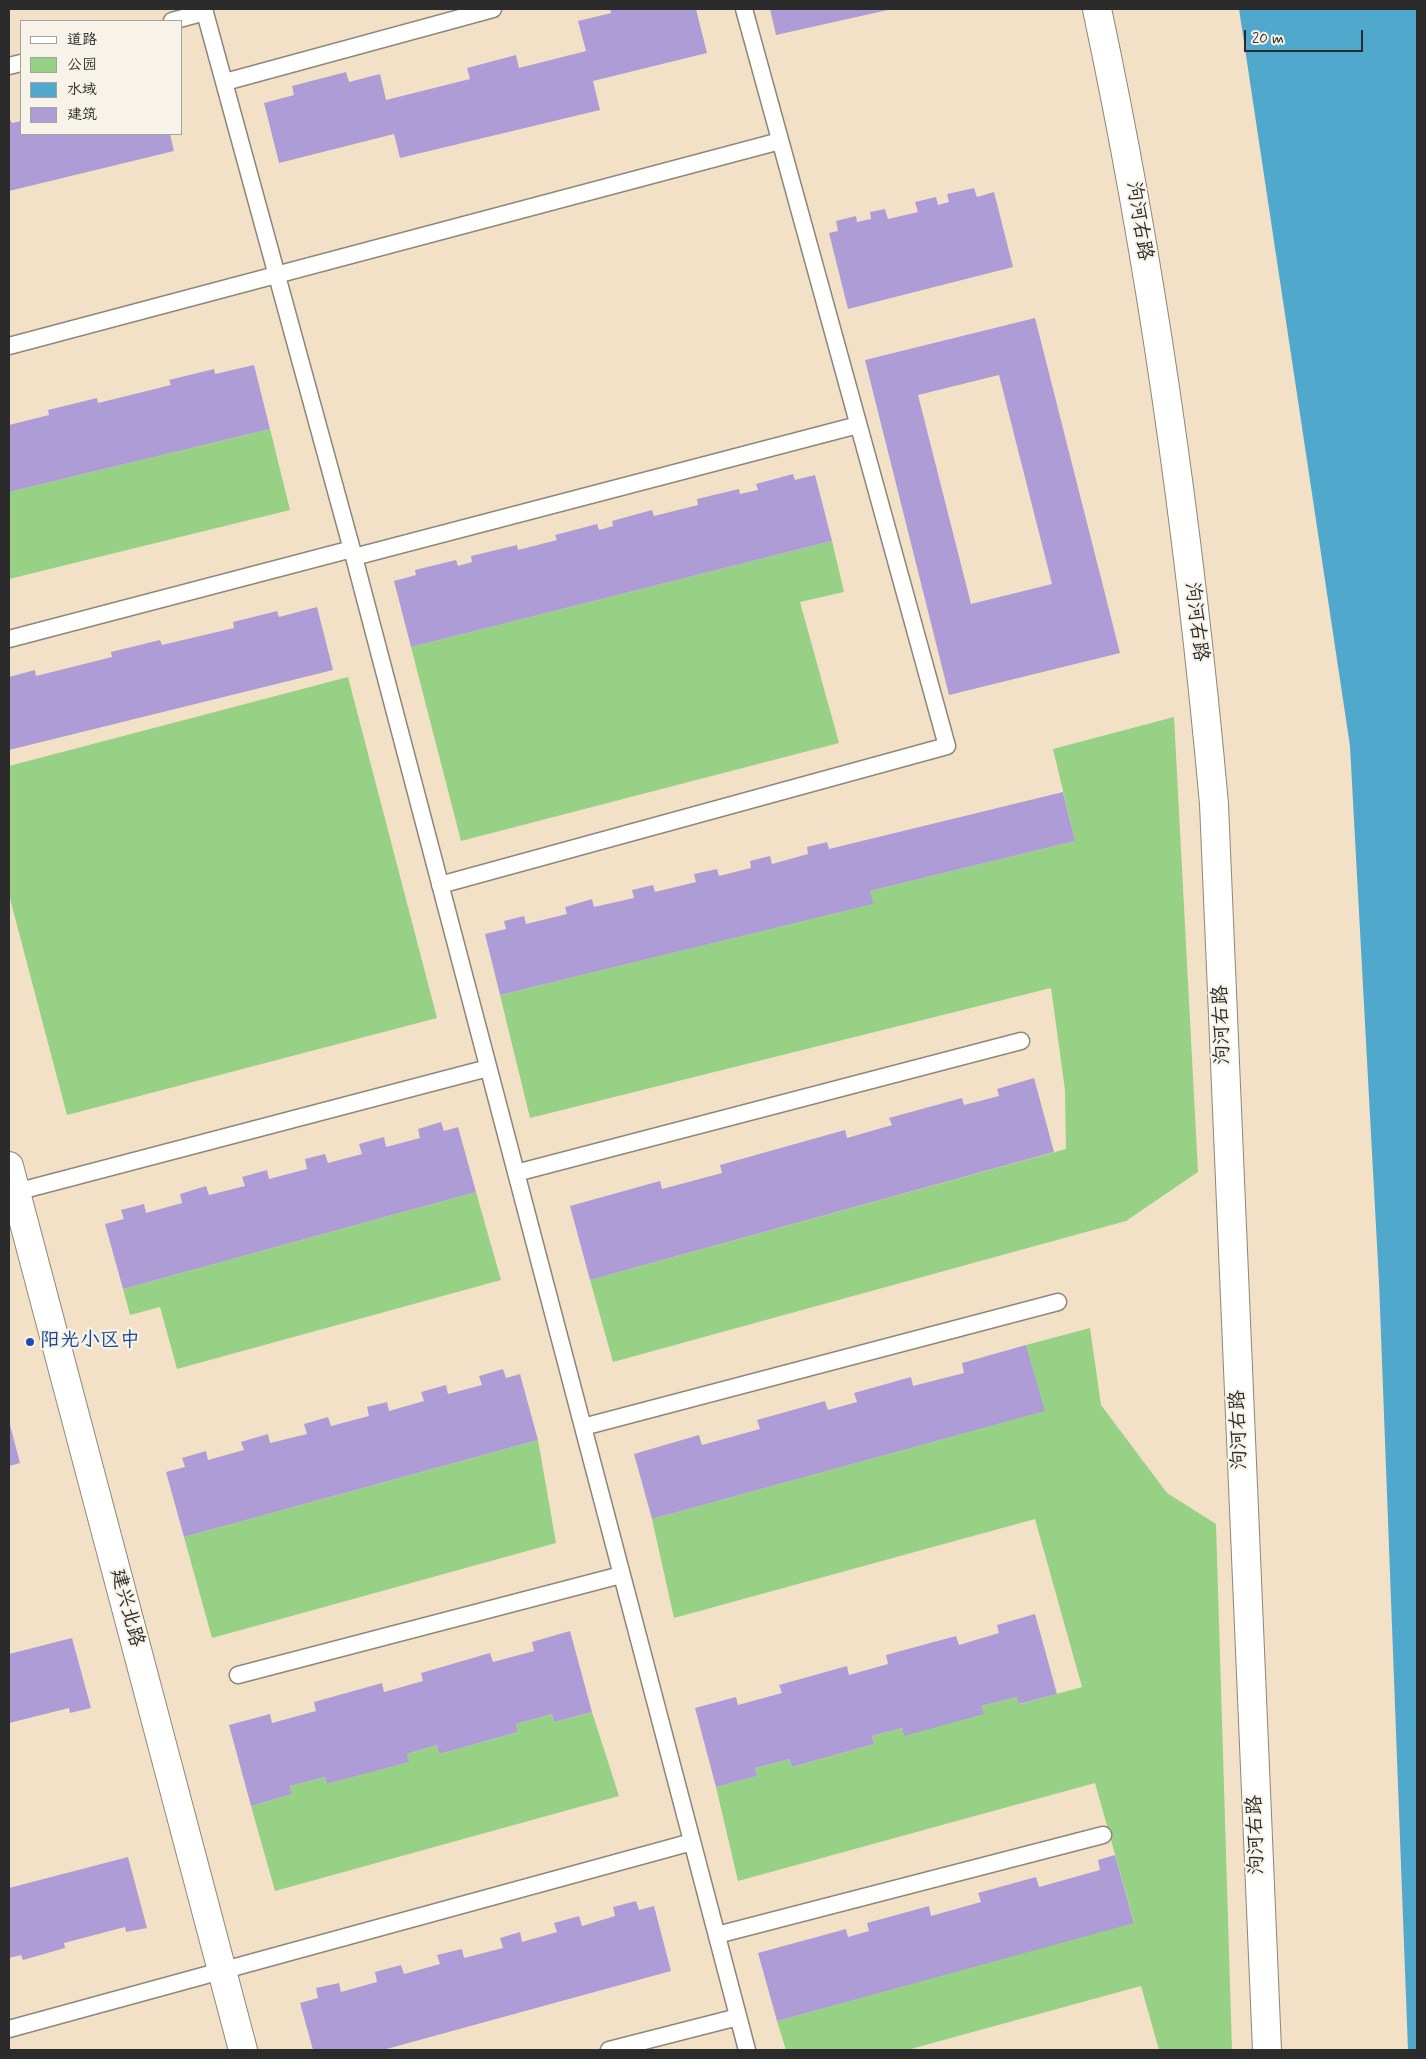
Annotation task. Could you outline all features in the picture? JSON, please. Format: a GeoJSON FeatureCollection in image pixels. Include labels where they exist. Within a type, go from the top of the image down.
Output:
{"type":"FeatureCollection","features":[{"type":"Feature","properties":{"kind":"street","name":"泃河右路"},"geometry":{"type":"LineString","coordinates":[[1097,9],[1124,133],[1146,270],[1179,496],[1204,702],[1214,804],[1267,2050]]}},
{"type":"Feature","properties":{"kind":"street","name":"建兴北路"},"geometry":{"type":"LineString","coordinates":[[9,1166],[16,1192],[16,1223],[243,2050]]}},
{"type":"Feature","properties":{"kind":"lane"},"geometry":{"type":"LineString","coordinates":[[225,82],[493,9]]}},
{"type":"Feature","properties":{"kind":"lane"},"geometry":{"type":"LineString","coordinates":[[440,885],[947,746],[744,9]]}},
{"type":"Feature","properties":{"kind":"lane"},"geometry":{"type":"LineString","coordinates":[[175,20],[205,10],[353,553],[747,2050]]}},
{"type":"Feature","properties":{"kind":"lane"},"geometry":{"type":"LineString","coordinates":[[9,346],[780,141]]}},
{"type":"Feature","properties":{"kind":"lane"},"geometry":{"type":"LineString","coordinates":[[9,639],[858,425]]}},
{"type":"Feature","properties":{"kind":"lane"},"geometry":{"type":"LineString","coordinates":[[516,1174],[1021,1041]]}},
{"type":"Feature","properties":{"kind":"lane"},"geometry":{"type":"LineString","coordinates":[[16,1192],[488,1068]]}},
{"type":"Feature","properties":{"kind":"lane"},"geometry":{"type":"LineString","coordinates":[[583,1427],[1058,1302]]}},
{"type":"Feature","properties":{"kind":"lane"},"geometry":{"type":"LineString","coordinates":[[238,1675],[621,1575]]}},
{"type":"Feature","properties":{"kind":"lane"},"geometry":{"type":"LineString","coordinates":[[717,1936],[1103,1834]]}},
{"type":"Feature","properties":{"kind":"lane"},"geometry":{"type":"LineString","coordinates":[[9,2029],[692,1842]]}},
{"type":"Feature","properties":{"kind":"lane"},"geometry":{"type":"LineString","coordinates":[[609,2050],[738,2016]]}},
{"type":"Feature","properties":{"kind":"green space"},"geometry":{"type":"Polygon","coordinates":[[[270,429],[290,510],[9,579],[9,492],[270,429]]]}},
{"type":"Feature","properties":{"kind":"green space"},"geometry":{"type":"Polygon","coordinates":[[[832,541],[844,592],[800,602],[839,743],[461,841],[411,647],[832,541]]]}},
{"type":"Feature","properties":{"kind":"green space"},"geometry":{"type":"Polygon","coordinates":[[[348,677],[437,1018],[67,1115],[9,895],[9,766],[348,677]]]}},
{"type":"Feature","properties":{"kind":"green space"},"geometry":{"type":"Polygon","coordinates":[[[1174,717],[1198,1172],[1126,1221],[613,1362],[590,1280],[1066,1149],[1065,1090],[1051,988],[530,1118],[500,995],[872,904],[870,891],[1075,841],[1053,749],[1174,717]]]}},
{"type":"Feature","properties":{"kind":"green space"},"geometry":{"type":"Polygon","coordinates":[[[476,1192],[501,1280],[177,1369],[160,1307],[130,1315],[123,1289],[476,1192]]]}},
{"type":"Feature","properties":{"kind":"green space"},"geometry":{"type":"Polygon","coordinates":[[[1090,1328],[1101,1405],[1167,1493],[1216,1524],[1232,2050],[1159,2050],[1141,1986],[907,2050],[786,2050],[777,2021],[1134,1922],[1095,1783],[738,1881],[716,1787],[757,1776],[755,1768],[790,1759],[792,1767],[874,1744],[872,1736],[902,1728],[904,1735],[981,1706],[1017,1697],[1020,1704],[1082,1687],[1035,1519],[674,1618],[652,1519],[1044,1411],[1026,1345],[1090,1328]]]}},
{"type":"Feature","properties":{"kind":"green space"},"geometry":{"type":"Polygon","coordinates":[[[538,1440],[556,1543],[212,1638],[184,1537],[538,1440]]]}},
{"type":"Feature","properties":{"kind":"green space"},"geometry":{"type":"Polygon","coordinates":[[[592,1712],[619,1796],[275,1891],[251,1806],[292,1794],[290,1786],[325,1777],[327,1784],[408,1762],[407,1754],[437,1745],[439,1754],[518,1732],[516,1724],[552,1714],[554,1722],[592,1712]]]}},
{"type":"Feature","properties":{"kind":"water"},"geometry":{"type":"Polygon","coordinates":[[[1239,9],[1417,9],[1417,2050],[1408,2050],[1379,1282],[1350,746],[1239,9]]]}},
{"type":"Feature","properties":{"kind":"building"},"geometry":{"type":"Polygon","coordinates":[[[610,9],[696,9],[707,53],[593,81],[600,110],[400,158],[394,134],[279,163],[264,103],[294,95],[292,86],[346,72],[349,82],[380,74],[386,100],[470,79],[467,68],[516,55],[519,68],[586,51],[578,21],[611,13],[610,9]]]}},
{"type":"Feature","properties":{"kind":"building"},"geometry":{"type":"Polygon","coordinates":[[[770,9],[888,9],[888,10],[776,35],[770,9]]]}},
{"type":"Feature","properties":{"kind":"building"},"geometry":{"type":"Polygon","coordinates":[[[9,118],[12,123],[20,121],[20,135],[170,135],[174,151],[9,191],[9,118]]]}},
{"type":"Feature","properties":{"kind":"building"},"geometry":{"type":"Polygon","coordinates":[[[974,188],[977,197],[994,192],[1013,267],[848,309],[829,233],[838,231],[836,221],[856,216],[857,222],[871,219],[870,212],[885,209],[888,219],[918,212],[915,202],[936,197],[938,205],[949,202],[947,194],[974,188]]]}},
{"type":"Feature","properties":{"kind":"building"},"geometry":{"type":"Polygon","coordinates":[[[1035,318],[1120,653],[949,695],[865,360],[1035,318]],[[999,375],[918,395],[971,604],[1052,584],[999,375]]]}},
{"type":"Feature","properties":{"kind":"building"},"geometry":{"type":"Polygon","coordinates":[[[254,365],[270,429],[9,492],[9,425],[49,415],[48,410],[97,398],[98,403],[171,385],[169,380],[214,369],[215,374],[254,365]]]}},
{"type":"Feature","properties":{"kind":"building"},"geometry":{"type":"Polygon","coordinates":[[[793,474],[795,480],[815,475],[832,541],[411,647],[394,581],[416,575],[415,570],[456,560],[458,566],[472,562],[471,556],[517,545],[518,550],[557,540],[555,535],[597,524],[599,530],[613,526],[612,521],[652,510],[654,516],[698,505],[697,499],[739,489],[740,494],[758,490],[756,484],[793,474]]]}},
{"type":"Feature","properties":{"kind":"building"},"geometry":{"type":"Polygon","coordinates":[[[317,607],[333,670],[9,750],[9,677],[35,670],[36,676],[112,657],[111,652],[160,640],[162,645],[234,628],[233,622],[277,611],[279,617],[317,607]]]}},
{"type":"Feature","properties":{"kind":"building"},"geometry":{"type":"Polygon","coordinates":[[[1063,792],[1075,841],[870,891],[873,904],[500,995],[485,934],[506,929],[504,921],[524,916],[526,924],[567,914],[565,907],[592,899],[594,907],[634,898],[632,890],[653,885],[655,892],[696,882],[694,874],[717,869],[719,876],[751,868],[750,861],[770,856],[772,864],[808,854],[807,847],[827,842],[829,849],[1063,792]]]}},
{"type":"Feature","properties":{"kind":"building"},"geometry":{"type":"Polygon","coordinates":[[[1034,1078],[1054,1152],[590,1280],[570,1206],[660,1181],[662,1189],[722,1173],[720,1165],[845,1130],[847,1138],[892,1125],[889,1118],[962,1098],[964,1105],[999,1096],[997,1089],[1034,1078]]]}},
{"type":"Feature","properties":{"kind":"building"},"geometry":{"type":"Polygon","coordinates":[[[441,1122],[444,1131],[458,1127],[476,1192],[123,1289],[105,1224],[124,1219],[121,1210],[144,1204],[146,1213],[182,1203],[180,1194],[206,1186],[209,1195],[245,1186],[242,1177],[267,1170],[269,1179],[307,1169],[305,1159],[325,1154],[328,1163],[362,1154],[359,1144],[384,1137],[386,1147],[420,1138],[418,1129],[441,1122]]]}},
{"type":"Feature","properties":{"kind":"building"},"geometry":{"type":"Polygon","coordinates":[[[1026,1345],[1045,1411],[652,1519],[634,1454],[699,1435],[702,1445],[760,1429],[757,1420],[825,1401],[828,1410],[857,1402],[854,1393],[911,1377],[913,1386],[964,1373],[962,1363],[1026,1345]]]}},
{"type":"Feature","properties":{"kind":"building"},"geometry":{"type":"Polygon","coordinates":[[[503,1369],[506,1378],[520,1374],[538,1440],[184,1537],[166,1472],[185,1467],[182,1458],[206,1451],[208,1460],[244,1450],[241,1442],[268,1434],[270,1443],[307,1434],[304,1424],[328,1417],[331,1426],[369,1416],[367,1407],[387,1402],[389,1411],[424,1401],[421,1392],[446,1385],[448,1394],[482,1385],[479,1376],[503,1369]]]}},
{"type":"Feature","properties":{"kind":"building"},"geometry":{"type":"Polygon","coordinates":[[[9,1421],[20,1463],[9,1466],[9,1421]]]}},
{"type":"Feature","properties":{"kind":"building"},"geometry":{"type":"Polygon","coordinates":[[[1035,1614],[1057,1694],[1019,1704],[1017,1697],[981,1706],[984,1714],[904,1736],[902,1728],[872,1736],[874,1744],[792,1767],[790,1759],[755,1768],[757,1776],[716,1787],[695,1708],[736,1697],[738,1705],[782,1693],[779,1685],[847,1666],[849,1675],[888,1664],[886,1655],[956,1636],[959,1645],[999,1633],[997,1625],[1035,1614]]]}},
{"type":"Feature","properties":{"kind":"building"},"geometry":{"type":"Polygon","coordinates":[[[570,1631],[592,1712],[554,1722],[552,1714],[516,1724],[518,1732],[439,1754],[437,1745],[407,1754],[409,1762],[327,1784],[325,1777],[290,1786],[292,1794],[251,1806],[229,1725],[270,1714],[272,1723],[316,1711],[314,1702],[382,1683],[384,1692],[423,1681],[421,1673],[490,1653],[493,1662],[534,1651],[532,1642],[570,1631]]]}},
{"type":"Feature","properties":{"kind":"building"},"geometry":{"type":"Polygon","coordinates":[[[72,1638],[91,1708],[70,1713],[69,1708],[9,1723],[9,1654],[72,1638]]]}},
{"type":"Feature","properties":{"kind":"building"},"geometry":{"type":"Polygon","coordinates":[[[1115,1855],[1134,1923],[777,2021],[758,1953],[846,1929],[848,1937],[869,1931],[867,1923],[929,1906],[931,1916],[981,1902],[978,1893],[1036,1877],[1039,1887],[1100,1870],[1098,1860],[1115,1855]]]}},
{"type":"Feature","properties":{"kind":"building"},"geometry":{"type":"Polygon","coordinates":[[[128,1857],[147,1928],[126,1932],[125,1927],[64,1943],[65,1948],[23,1960],[21,1955],[9,1958],[9,1888],[128,1857]]]}},
{"type":"Feature","properties":{"kind":"building"},"geometry":{"type":"Polygon","coordinates":[[[636,1901],[639,1910],[654,1906],[671,1971],[383,2050],[313,2050],[300,2003],[318,1998],[316,1988],[339,1983],[341,1992],[377,1982],[375,1972],[401,1965],[404,1974],[440,1964],[437,1955],[462,1949],[464,1958],[503,1948],[500,1938],[520,1932],[522,1942],[557,1932],[554,1923],[579,1916],[582,1926],[615,1916],[613,1907],[636,1901]]]}},
{"type":"Feature","properties":{"kind":"place","name":"阳光小区中"},"geometry":{"type":"Point","coordinates":[30,1342]}}]}
